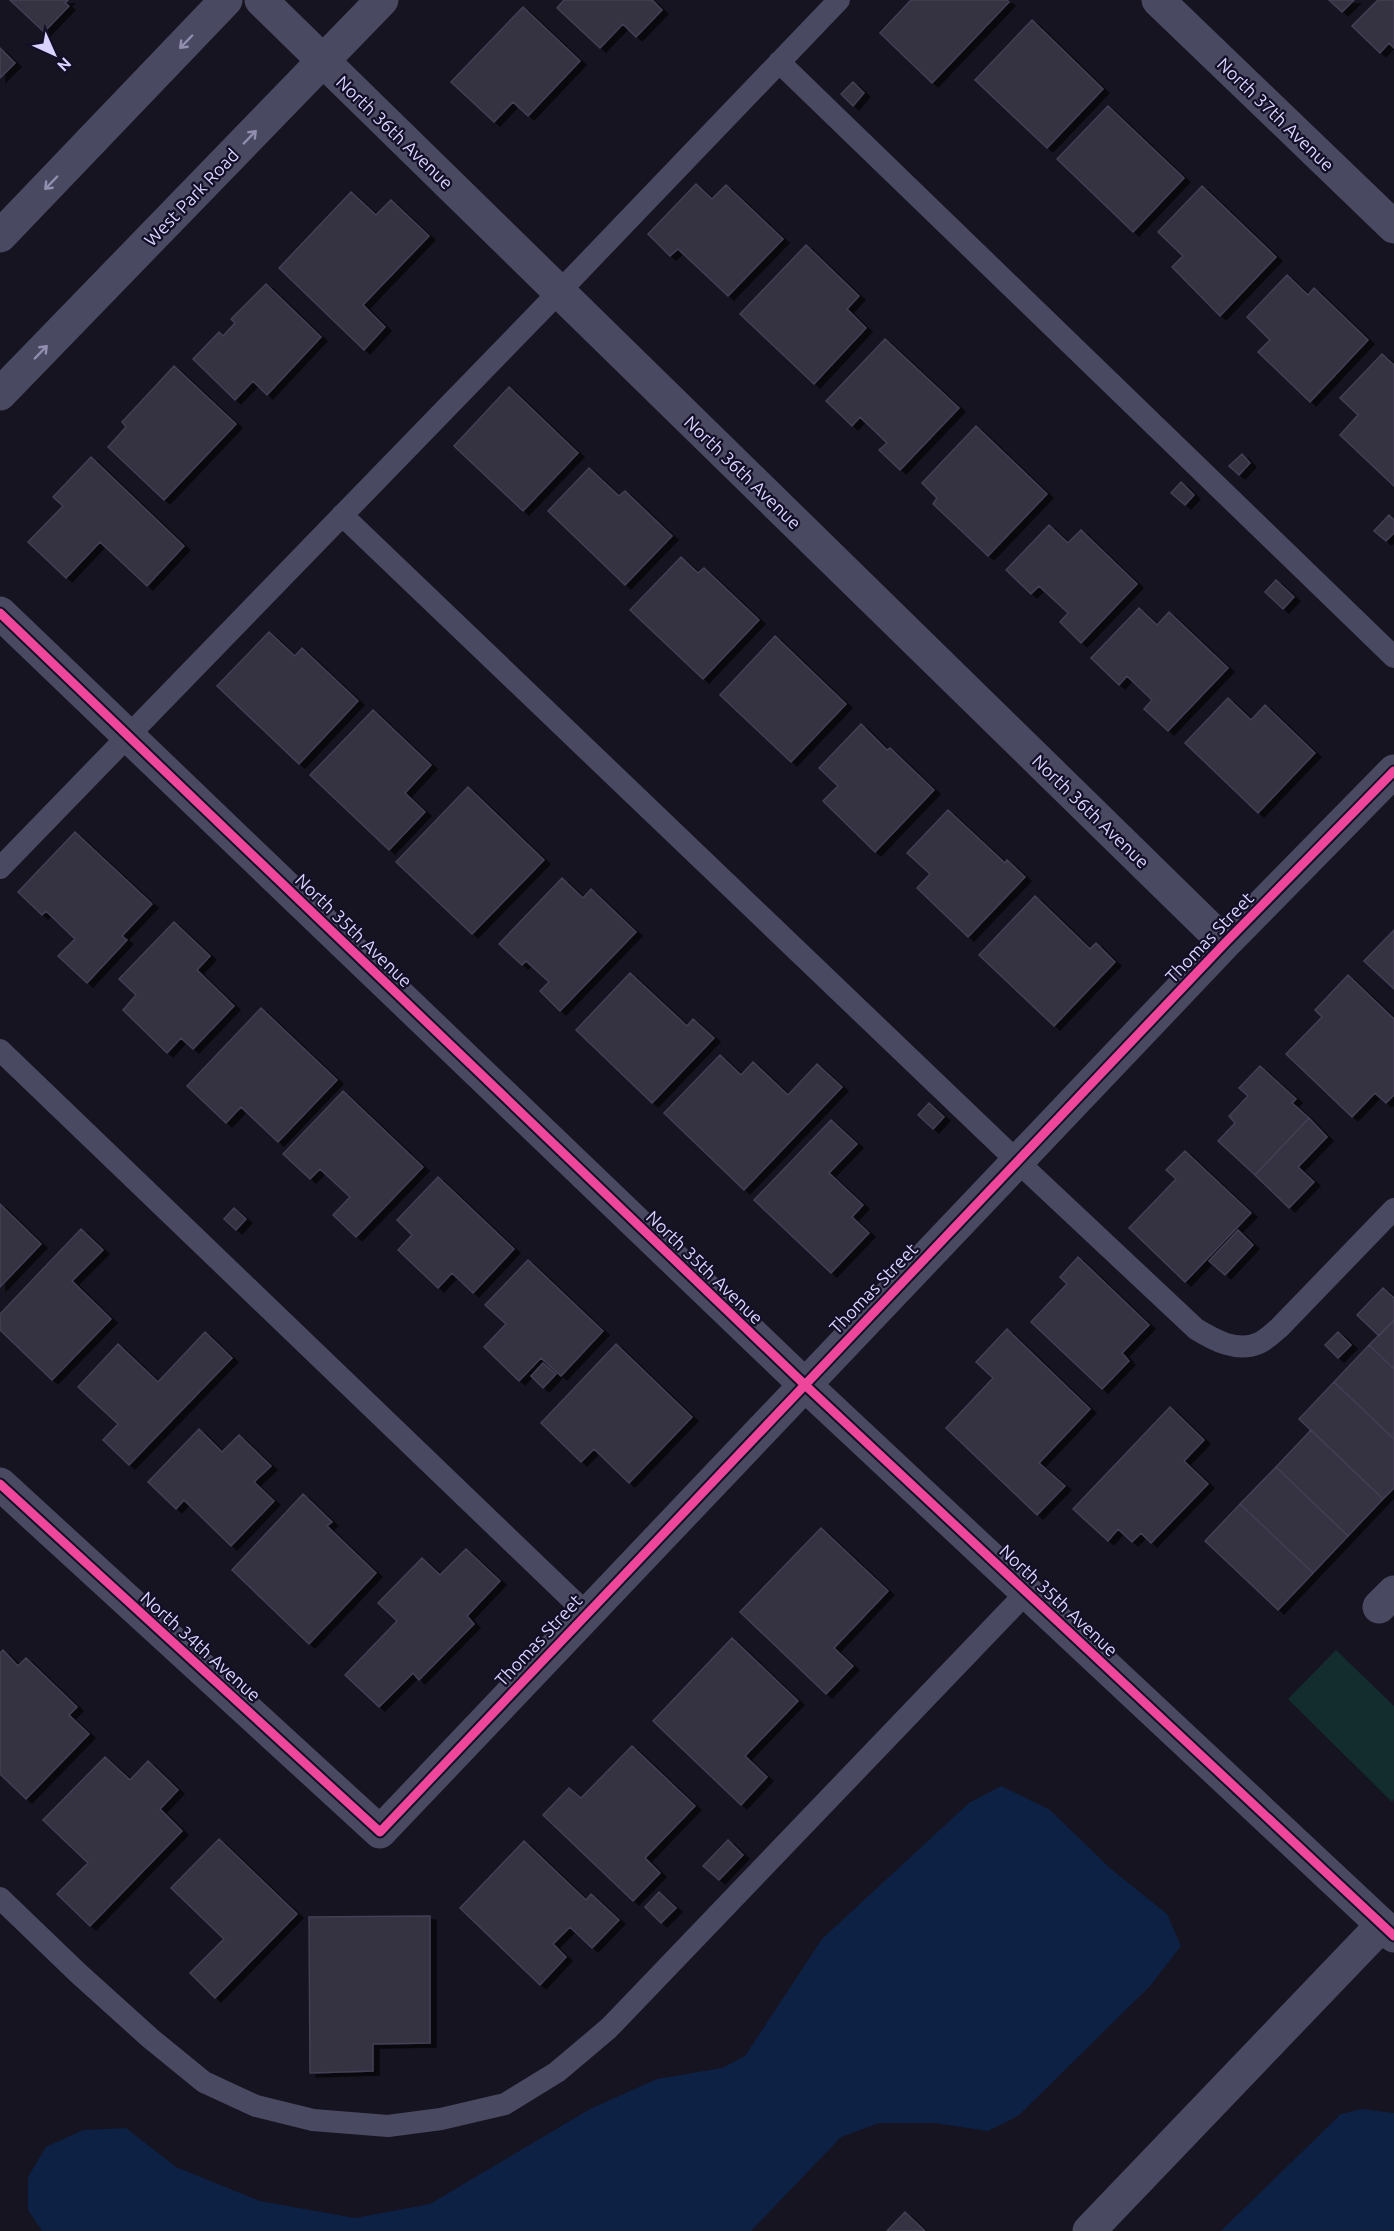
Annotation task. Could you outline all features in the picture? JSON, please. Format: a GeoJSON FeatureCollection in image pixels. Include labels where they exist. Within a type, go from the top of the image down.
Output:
{"type":"FeatureCollection","features":[{"type":"Feature","properties":{"kind":"street"},"geometry":{"type":"LineString","coordinates":[[0,236],[226,0]]}},
{"type":"Feature","properties":{"kind":"street","name":"North 36th Avenue"},"geometry":{"type":"LineString","coordinates":[[261,0],[1225,943]]}},
{"type":"Feature","properties":{"kind":"street","name":"West Park Road"},"geometry":{"type":"LineString","coordinates":[[0,394],[382,0]]}},
{"type":"Feature","properties":{"kind":"street","name":"North 37th Avenue"},"geometry":{"type":"LineString","coordinates":[[1158,0],[1394,227]]}},
{"type":"Feature","properties":{"kind":"street","name":"North 35th Avenue"},"geometry":{"type":"LineString","coordinates":[[0,614],[804,1384],[1388,1931]]}},
{"type":"Feature","properties":{"kind":"street","name":"Thomas Street"},"geometry":{"type":"LineString","coordinates":[[380,1832],[1225,943],[1394,771]]}},
{"type":"Feature","properties":{"kind":"street","name":"North 34th Avenue"},"geometry":{"type":"LineString","coordinates":[[0,1484],[380,1832]]}},
{"type":"Feature","properties":{"kind":"street"},"geometry":{"type":"LineString","coordinates":[[1089,2231],[1388,1931]]}},
{"type":"Feature","properties":{"kind":"lane"},"geometry":{"type":"LineString","coordinates":[[0,868],[559,292],[838,0]]}},
{"type":"Feature","properties":{"kind":"lane"},"geometry":{"type":"LineString","coordinates":[[779,62],[1394,657]]}},
{"type":"Feature","properties":{"kind":"lane"},"geometry":{"type":"LineString","coordinates":[[342,515],[1017,1161],[1196,1329],[1219,1343],[1241,1346],[1258,1344],[1279,1328],[1394,1209]]}},
{"type":"Feature","properties":{"kind":"lane"},"geometry":{"type":"LineString","coordinates":[[0,1050],[586,1613]]}},
{"type":"Feature","properties":{"kind":"lane"},"geometry":{"type":"LineString","coordinates":[[0,1898],[150,2038],[204,2082],[256,2106],[314,2120],[388,2126],[441,2119],[505,2104],[558,2072],[609,2028],[1027,1592]]}},
{"type":"Feature","properties":{"kind":"green space"},"geometry":{"type":"Polygon","coordinates":[[[1336,1650],[1394,1706],[1394,1799],[1392,1802],[1288,1699],[1336,1650]]]}},
{"type":"Feature","properties":{"kind":"water"},"geometry":{"type":"Polygon","coordinates":[[[1001,1786],[1050,1810],[1111,1869],[1167,1914],[1181,1946],[1150,1986],[1018,2116],[988,2131],[935,2123],[879,2123],[841,2137],[751,2231],[42,2231],[28,2210],[28,2177],[46,2147],[83,2130],[126,2128],[176,2167],[260,2201],[355,2218],[430,2204],[590,2109],[657,2079],[722,2068],[745,2056],[822,1939],[969,1803],[1001,1786]]]}},
{"type":"Feature","properties":{"kind":"water"},"geometry":{"type":"Polygon","coordinates":[[[1362,2109],[1394,2113],[1394,2231],[1221,2231],[1341,2114],[1362,2109]]]}},
{"type":"Feature","properties":{"kind":"building"},"geometry":{"type":"Polygon","coordinates":[[[10,0],[68,0],[65,3],[69,6],[44,32],[10,0]]]}},
{"type":"Feature","properties":{"kind":"building"},"geometry":{"type":"Polygon","coordinates":[[[564,0],[652,0],[662,10],[636,37],[623,24],[600,48],[557,8],[564,0]]]}},
{"type":"Feature","properties":{"kind":"building"},"geometry":{"type":"Polygon","coordinates":[[[911,0],[1007,0],[1009,2],[932,83],[880,33],[911,0]]]}},
{"type":"Feature","properties":{"kind":"building"},"geometry":{"type":"Polygon","coordinates":[[[1329,0],[1354,0],[1342,12],[1329,0]]]}},
{"type":"Feature","properties":{"kind":"building"},"geometry":{"type":"Polygon","coordinates":[[[1378,0],[1394,0],[1394,48],[1389,43],[1380,53],[1352,26],[1378,0]]]}},
{"type":"Feature","properties":{"kind":"building"},"geometry":{"type":"Polygon","coordinates":[[[523,7],[580,61],[528,116],[513,102],[494,122],[451,82],[523,7]]]}},
{"type":"Feature","properties":{"kind":"building"},"geometry":{"type":"Polygon","coordinates":[[[1032,20],[1103,89],[1047,148],[975,80],[1032,20]]]}},
{"type":"Feature","properties":{"kind":"building"},"geometry":{"type":"Polygon","coordinates":[[[0,48],[15,63],[0,78],[0,48]]]}},
{"type":"Feature","properties":{"kind":"building"},"geometry":{"type":"Polygon","coordinates":[[[853,82],[864,93],[853,106],[841,94],[853,82]]]}},
{"type":"Feature","properties":{"kind":"building"},"geometry":{"type":"Polygon","coordinates":[[[1108,106],[1184,178],[1133,232],[1057,159],[1108,106]]]}},
{"type":"Feature","properties":{"kind":"building"},"geometry":{"type":"Polygon","coordinates":[[[696,184],[712,199],[726,185],[783,239],[728,296],[678,249],[670,256],[648,234],[696,184]]]}},
{"type":"Feature","properties":{"kind":"building"},"geometry":{"type":"Polygon","coordinates":[[[1202,186],[1276,257],[1220,316],[1172,267],[1183,256],[1158,232],[1202,186]]]}},
{"type":"Feature","properties":{"kind":"building"},"geometry":{"type":"Polygon","coordinates":[[[351,192],[376,215],[391,200],[429,236],[363,305],[385,327],[364,350],[279,268],[351,192]]]}},
{"type":"Feature","properties":{"kind":"building"},"geometry":{"type":"Polygon","coordinates":[[[806,245],[859,296],[847,309],[866,328],[814,384],[740,314],[806,245]]]}},
{"type":"Feature","properties":{"kind":"building"},"geometry":{"type":"Polygon","coordinates":[[[1287,275],[1308,295],[1314,288],[1368,340],[1310,402],[1258,352],[1270,340],[1247,317],[1287,275]]]}},
{"type":"Feature","properties":{"kind":"building"},"geometry":{"type":"Polygon","coordinates":[[[266,284],[321,337],[267,395],[253,381],[235,400],[193,359],[219,332],[223,336],[235,323],[231,319],[266,284]]]}},
{"type":"Feature","properties":{"kind":"building"},"geometry":{"type":"Polygon","coordinates":[[[885,339],[959,408],[900,470],[879,450],[887,443],[860,417],[852,426],[826,401],[885,339]]]}},
{"type":"Feature","properties":{"kind":"building"},"geometry":{"type":"Polygon","coordinates":[[[1382,354],[1394,365],[1394,486],[1340,435],[1358,415],[1340,398],[1382,354]]]}},
{"type":"Feature","properties":{"kind":"building"},"geometry":{"type":"Polygon","coordinates":[[[174,366],[236,424],[164,500],[108,447],[126,427],[122,422],[174,366]]]}},
{"type":"Feature","properties":{"kind":"building"},"geometry":{"type":"Polygon","coordinates":[[[509,387],[578,453],[523,511],[454,446],[509,387]]]}},
{"type":"Feature","properties":{"kind":"building"},"geometry":{"type":"Polygon","coordinates":[[[976,426],[1047,494],[988,556],[933,504],[937,498],[922,483],[976,426]]]}},
{"type":"Feature","properties":{"kind":"building"},"geometry":{"type":"Polygon","coordinates":[[[1242,454],[1250,463],[1239,475],[1229,466],[1242,454]]]}},
{"type":"Feature","properties":{"kind":"building"},"geometry":{"type":"Polygon","coordinates":[[[91,457],[184,546],[147,586],[100,542],[66,578],[28,542],[63,506],[53,497],[91,457]]]}},
{"type":"Feature","properties":{"kind":"building"},"geometry":{"type":"Polygon","coordinates":[[[589,468],[619,496],[625,491],[672,536],[625,585],[548,511],[589,468]]]}},
{"type":"Feature","properties":{"kind":"building"},"geometry":{"type":"Polygon","coordinates":[[[1181,482],[1194,495],[1185,505],[1171,493],[1181,482]]]}},
{"type":"Feature","properties":{"kind":"building"},"geometry":{"type":"Polygon","coordinates":[[[1389,515],[1394,520],[1394,533],[1386,541],[1374,531],[1389,515]]]}},
{"type":"Feature","properties":{"kind":"building"},"geometry":{"type":"Polygon","coordinates":[[[1049,525],[1068,543],[1081,530],[1137,584],[1081,643],[1060,622],[1068,613],[1039,586],[1031,594],[1006,570],[1049,525]]]}},
{"type":"Feature","properties":{"kind":"building"},"geometry":{"type":"Polygon","coordinates":[[[681,557],[698,573],[704,568],[759,620],[703,679],[630,610],[681,557]]]}},
{"type":"Feature","properties":{"kind":"building"},"geometry":{"type":"Polygon","coordinates":[[[1276,580],[1294,597],[1283,609],[1265,592],[1276,580]]]}},
{"type":"Feature","properties":{"kind":"building"},"geometry":{"type":"Polygon","coordinates":[[[1139,608],[1157,625],[1169,612],[1228,668],[1168,731],[1144,709],[1152,700],[1127,676],[1119,685],[1091,658],[1139,608]]]}},
{"type":"Feature","properties":{"kind":"building"},"geometry":{"type":"Polygon","coordinates":[[[269,632],[295,656],[302,648],[358,701],[299,764],[217,686],[269,632]]]}},
{"type":"Feature","properties":{"kind":"building"},"geometry":{"type":"Polygon","coordinates":[[[775,636],[846,704],[791,762],[720,695],[775,636]]]}},
{"type":"Feature","properties":{"kind":"building"},"geometry":{"type":"Polygon","coordinates":[[[1228,698],[1251,720],[1265,705],[1315,753],[1258,813],[1185,743],[1228,698]]]}},
{"type":"Feature","properties":{"kind":"building"},"geometry":{"type":"Polygon","coordinates":[[[373,710],[431,765],[405,793],[425,812],[389,850],[310,775],[373,710]]]}},
{"type":"Feature","properties":{"kind":"building"},"geometry":{"type":"Polygon","coordinates":[[[861,724],[887,750],[890,748],[934,790],[875,852],[823,801],[838,786],[819,768],[861,724]]]}},
{"type":"Feature","properties":{"kind":"building"},"geometry":{"type":"Polygon","coordinates":[[[468,787],[544,860],[472,934],[396,862],[468,787]]]}},
{"type":"Feature","properties":{"kind":"building"},"geometry":{"type":"Polygon","coordinates":[[[948,810],[1005,863],[1007,860],[1025,877],[968,937],[917,888],[930,874],[907,853],[948,810]]]}},
{"type":"Feature","properties":{"kind":"building"},"geometry":{"type":"Polygon","coordinates":[[[75,832],[152,904],[122,936],[127,940],[87,983],[58,956],[75,939],[46,911],[42,915],[18,892],[75,832]]]}},
{"type":"Feature","properties":{"kind":"building"},"geometry":{"type":"Polygon","coordinates":[[[562,878],[583,898],[591,889],[636,932],[560,1011],[540,991],[549,982],[526,961],[522,965],[499,944],[562,878]]]}},
{"type":"Feature","properties":{"kind":"building"},"geometry":{"type":"Polygon","coordinates":[[[1035,896],[1090,949],[1096,943],[1115,962],[1054,1026],[979,955],[1035,896]]]}},
{"type":"Feature","properties":{"kind":"building"},"geometry":{"type":"Polygon","coordinates":[[[174,922],[210,956],[197,970],[234,1006],[193,1049],[181,1038],[167,1053],[123,1010],[136,995],[119,979],[174,922]]]}},
{"type":"Feature","properties":{"kind":"building"},"geometry":{"type":"Polygon","coordinates":[[[1394,930],[1394,989],[1364,961],[1394,930]]]}},
{"type":"Feature","properties":{"kind":"building"},"geometry":{"type":"Polygon","coordinates":[[[630,973],[687,1026],[693,1019],[714,1038],[652,1103],[576,1030],[630,973]]]}},
{"type":"Feature","properties":{"kind":"building"},"geometry":{"type":"Polygon","coordinates":[[[1348,975],[1394,1019],[1394,1095],[1386,1103],[1375,1093],[1352,1117],[1286,1054],[1322,1017],[1315,1010],[1348,975]]]}},
{"type":"Feature","properties":{"kind":"building"},"geometry":{"type":"Polygon","coordinates":[[[261,1008],[337,1080],[278,1142],[241,1107],[226,1123],[187,1086],[261,1008]]]}},
{"type":"Feature","properties":{"kind":"building"},"geometry":{"type":"Polygon","coordinates":[[[720,1055],[741,1075],[753,1062],[788,1095],[817,1064],[842,1087],[744,1190],[664,1113],[720,1055]]]}},
{"type":"Feature","properties":{"kind":"building"},"geometry":{"type":"Polygon","coordinates":[[[1260,1066],[1296,1099],[1292,1103],[1309,1118],[1255,1175],[1218,1141],[1235,1123],[1229,1116],[1248,1096],[1239,1088],[1260,1066]]]}},
{"type":"Feature","properties":{"kind":"building"},"geometry":{"type":"Polygon","coordinates":[[[343,1091],[423,1167],[356,1237],[333,1215],[350,1197],[320,1169],[310,1179],[283,1154],[343,1091]]]}},
{"type":"Feature","properties":{"kind":"building"},"geometry":{"type":"Polygon","coordinates":[[[929,1103],[944,1117],[933,1129],[918,1115],[929,1103]]]}},
{"type":"Feature","properties":{"kind":"building"},"geometry":{"type":"Polygon","coordinates":[[[1309,1118],[1327,1137],[1298,1167],[1314,1182],[1289,1208],[1255,1175],[1309,1118]]]}},
{"type":"Feature","properties":{"kind":"building"},"geometry":{"type":"Polygon","coordinates":[[[831,1120],[857,1144],[829,1173],[863,1205],[852,1217],[869,1233],[831,1273],[754,1200],[831,1120]]]}},
{"type":"Feature","properties":{"kind":"building"},"geometry":{"type":"Polygon","coordinates":[[[1185,1151],[1251,1213],[1185,1282],[1129,1228],[1176,1179],[1166,1170],[1185,1151]]]}},
{"type":"Feature","properties":{"kind":"building"},"geometry":{"type":"Polygon","coordinates":[[[438,1177],[514,1249],[473,1293],[452,1273],[438,1288],[398,1250],[412,1235],[397,1220],[438,1177]]]}},
{"type":"Feature","properties":{"kind":"building"},"geometry":{"type":"Polygon","coordinates":[[[0,1204],[41,1244],[0,1287],[0,1204]]]}},
{"type":"Feature","properties":{"kind":"building"},"geometry":{"type":"Polygon","coordinates":[[[234,1208],[246,1219],[236,1230],[224,1219],[234,1208]]]}},
{"type":"Feature","properties":{"kind":"building"},"geometry":{"type":"Polygon","coordinates":[[[81,1229],[103,1250],[72,1281],[111,1319],[52,1380],[0,1330],[0,1314],[81,1229]]]}},
{"type":"Feature","properties":{"kind":"building"},"geometry":{"type":"Polygon","coordinates":[[[1238,1230],[1253,1245],[1225,1275],[1209,1261],[1238,1230]]]}},
{"type":"Feature","properties":{"kind":"building"},"geometry":{"type":"Polygon","coordinates":[[[1078,1257],[1149,1325],[1122,1353],[1129,1361],[1102,1389],[1031,1322],[1067,1284],[1060,1277],[1078,1257]]]}},
{"type":"Feature","properties":{"kind":"building"},"geometry":{"type":"Polygon","coordinates":[[[528,1260],[603,1331],[561,1376],[541,1358],[519,1381],[484,1347],[506,1324],[485,1305],[528,1260]]]}},
{"type":"Feature","properties":{"kind":"building"},"geometry":{"type":"Polygon","coordinates":[[[1383,1288],[1394,1298],[1394,1320],[1379,1336],[1357,1315],[1383,1288]]]}},
{"type":"Feature","properties":{"kind":"building"},"geometry":{"type":"Polygon","coordinates":[[[1394,1320],[1394,1369],[1369,1345],[1394,1320]]]}},
{"type":"Feature","properties":{"kind":"building"},"geometry":{"type":"Polygon","coordinates":[[[1007,1329],[1090,1409],[1039,1463],[1065,1486],[1037,1515],[946,1428],[993,1378],[976,1362],[1007,1329]]]}},
{"type":"Feature","properties":{"kind":"building"},"geometry":{"type":"Polygon","coordinates":[[[205,1332],[232,1358],[129,1465],[103,1440],[118,1424],[78,1387],[118,1344],[158,1382],[205,1332]]]}},
{"type":"Feature","properties":{"kind":"building"},"geometry":{"type":"Polygon","coordinates":[[[1338,1332],[1351,1345],[1338,1358],[1325,1345],[1338,1332]]]}},
{"type":"Feature","properties":{"kind":"building"},"geometry":{"type":"Polygon","coordinates":[[[616,1344],[692,1417],[629,1483],[594,1449],[581,1462],[541,1423],[616,1344]]]}},
{"type":"Feature","properties":{"kind":"building"},"geometry":{"type":"Polygon","coordinates":[[[1369,1345],[1394,1369],[1394,1439],[1334,1382],[1369,1345]]]}},
{"type":"Feature","properties":{"kind":"building"},"geometry":{"type":"Polygon","coordinates":[[[543,1363],[556,1374],[543,1388],[531,1376],[543,1363]]]}},
{"type":"Feature","properties":{"kind":"building"},"geometry":{"type":"Polygon","coordinates":[[[1334,1382],[1394,1439],[1394,1488],[1383,1499],[1299,1419],[1334,1382]]]}},
{"type":"Feature","properties":{"kind":"building"},"geometry":{"type":"Polygon","coordinates":[[[1170,1407],[1204,1440],[1184,1461],[1208,1484],[1151,1543],[1141,1533],[1132,1542],[1118,1529],[1108,1541],[1073,1509],[1170,1407]]]}},
{"type":"Feature","properties":{"kind":"building"},"geometry":{"type":"Polygon","coordinates":[[[199,1429],[222,1452],[239,1435],[271,1466],[254,1482],[274,1501],[231,1546],[184,1500],[176,1509],[148,1482],[199,1429]]]}},
{"type":"Feature","properties":{"kind":"building"},"geometry":{"type":"Polygon","coordinates":[[[1311,1430],[1383,1499],[1348,1536],[1276,1467],[1311,1430]]]}},
{"type":"Feature","properties":{"kind":"building"},"geometry":{"type":"Polygon","coordinates":[[[1276,1467],[1348,1536],[1313,1573],[1240,1504],[1276,1467]]]}},
{"type":"Feature","properties":{"kind":"building"},"geometry":{"type":"Polygon","coordinates":[[[303,1494],[332,1522],[327,1526],[376,1573],[309,1644],[232,1570],[303,1494]]]}},
{"type":"Feature","properties":{"kind":"building"},"geometry":{"type":"Polygon","coordinates":[[[1240,1504],[1313,1573],[1278,1610],[1205,1541],[1240,1504]]]}},
{"type":"Feature","properties":{"kind":"building"},"geometry":{"type":"Polygon","coordinates":[[[821,1528],[888,1591],[834,1648],[853,1666],[826,1694],[740,1612],[821,1528]]]}},
{"type":"Feature","properties":{"kind":"building"},"geometry":{"type":"Polygon","coordinates":[[[466,1549],[500,1581],[467,1616],[474,1624],[419,1680],[413,1673],[379,1707],[345,1675],[397,1621],[378,1603],[422,1558],[440,1575],[466,1549]]]}},
{"type":"Feature","properties":{"kind":"building"},"geometry":{"type":"Polygon","coordinates":[[[732,1638],[798,1701],[745,1756],[767,1777],[741,1805],[653,1721],[732,1638]]]}},
{"type":"Feature","properties":{"kind":"building"},"geometry":{"type":"Polygon","coordinates":[[[3,1650],[18,1666],[26,1658],[77,1707],[69,1715],[89,1734],[26,1799],[0,1774],[0,1653],[3,1650]]]}},
{"type":"Feature","properties":{"kind":"building"},"geometry":{"type":"Polygon","coordinates":[[[632,1746],[695,1806],[645,1858],[660,1873],[633,1901],[543,1815],[569,1788],[581,1798],[632,1746]]]}},
{"type":"Feature","properties":{"kind":"building"},"geometry":{"type":"Polygon","coordinates":[[[105,1757],[130,1780],[148,1761],[178,1790],[160,1809],[182,1831],[90,1926],[57,1894],[88,1863],[43,1820],[105,1757]]]}},
{"type":"Feature","properties":{"kind":"building"},"geometry":{"type":"Polygon","coordinates":[[[219,1839],[297,1914],[215,1998],[190,1973],[224,1939],[171,1888],[219,1839]]]}},
{"type":"Feature","properties":{"kind":"building"},"geometry":{"type":"Polygon","coordinates":[[[728,1840],[743,1855],[719,1880],[703,1866],[728,1840]]]}},
{"type":"Feature","properties":{"kind":"building"},"geometry":{"type":"Polygon","coordinates":[[[524,1841],[586,1900],[591,1894],[619,1920],[592,1948],[570,1927],[553,1944],[566,1957],[540,1985],[460,1908],[524,1841]]]}},
{"type":"Feature","properties":{"kind":"building"},"geometry":{"type":"Polygon","coordinates":[[[659,1892],[676,1908],[661,1923],[645,1907],[659,1892]]]}},
{"type":"Feature","properties":{"kind":"building"},"geometry":{"type":"Polygon","coordinates":[[[430,1916],[430,2043],[373,2044],[373,2071],[310,2073],[309,1917],[430,1916]]]}},
{"type":"Feature","properties":{"kind":"building"},"geometry":{"type":"Polygon","coordinates":[[[905,2212],[925,2231],[887,2231],[905,2212]]]}},
{"type":"Feature","properties":{"kind":"cycle path"},"geometry":{"type":"LineString","coordinates":[[0,613],[804,1384],[1394,1936]]}},
{"type":"Feature","properties":{"kind":"cycle path"},"geometry":{"type":"LineString","coordinates":[[0,1484],[380,1832],[1225,943],[1394,771]]}}]}
